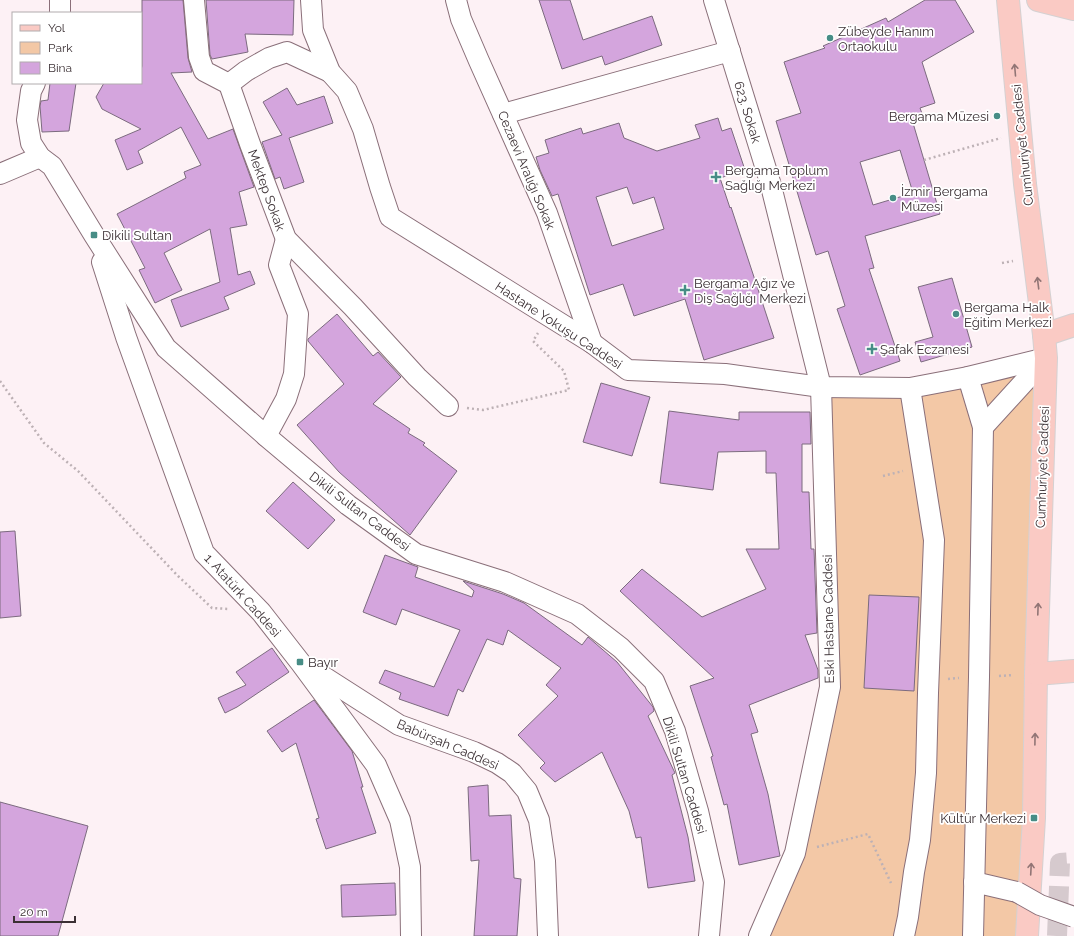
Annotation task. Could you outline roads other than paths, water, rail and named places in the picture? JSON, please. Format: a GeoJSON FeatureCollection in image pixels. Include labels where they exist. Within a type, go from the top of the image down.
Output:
{"type":"FeatureCollection","features":[{"type":"Feature","properties":{"kind":"main road","name":"Cumhuriyet Caddesi"},"geometry":{"type":"LineString","coordinates":[[1008,0],[1025,184],[1046,358],[1036,674],[1034,818],[1027,936]]}},
{"type":"Feature","properties":{"kind":"main road"},"geometry":{"type":"LineString","coordinates":[[1038,0],[1074,9]]}},
{"type":"Feature","properties":{"kind":"main road"},"geometry":{"type":"LineString","coordinates":[[1044,335],[1074,325]]}},
{"type":"Feature","properties":{"kind":"main road"},"geometry":{"type":"LineString","coordinates":[[1036,674],[1074,671]]}},
{"type":"Feature","properties":{"kind":"street"},"geometry":{"type":"LineString","coordinates":[[60,0],[60,12]]}},
{"type":"Feature","properties":{"kind":"street"},"geometry":{"type":"LineString","coordinates":[[194,0],[199,57],[204,71],[229,84],[246,71],[269,58],[288,52],[330,72]]}},
{"type":"Feature","properties":{"kind":"street"},"geometry":{"type":"LineString","coordinates":[[311,0],[313,30],[330,72]]}},
{"type":"Feature","properties":{"kind":"street","name":"Cezaevi Aralığı Sokak"},"geometry":{"type":"LineString","coordinates":[[456,0],[462,19],[547,213],[592,344]]}},
{"type":"Feature","properties":{"kind":"street","name":"623. Sokak"},"geometry":{"type":"LineString","coordinates":[[714,0],[770,182],[822,387]]}},
{"type":"Feature","properties":{"kind":"street"},"geometry":{"type":"LineString","coordinates":[[503,114],[730,51]]}},
{"type":"Feature","properties":{"kind":"street","name":"Hastane Yokuşu Caddesi"},"geometry":{"type":"LineString","coordinates":[[330,72],[347,91],[363,130],[390,217],[550,317],[592,344],[628,370],[725,374],[822,387],[910,388],[968,377],[1046,358]]}},
{"type":"Feature","properties":{"kind":"street","name":"Dikili Sultan Caddesi"},"geometry":{"type":"LineString","coordinates":[[34,84],[31,91],[27,120],[31,143],[40,157],[52,166],[94,236],[166,348],[348,506],[416,554],[505,582],[577,614],[621,648],[654,682],[675,731],[698,811],[714,882],[710,936]]}},
{"type":"Feature","properties":{"kind":"street","name":"Mektep Sokak"},"geometry":{"type":"LineString","coordinates":[[229,84],[286,239],[353,307],[417,377],[448,406]]}},
{"type":"Feature","properties":{"kind":"street"},"geometry":{"type":"LineString","coordinates":[[0,174],[40,157]]}},
{"type":"Feature","properties":{"kind":"street","name":"1. Atatürk Caddesi"},"geometry":{"type":"LineString","coordinates":[[94,236],[126,337],[204,553],[261,612],[376,765],[400,820],[410,868],[411,936]]}},
{"type":"Feature","properties":{"kind":"street"},"geometry":{"type":"LineString","coordinates":[[266,436],[286,399],[294,374],[298,314],[279,265],[286,239]]}},
{"type":"Feature","properties":{"kind":"street"},"geometry":{"type":"LineString","coordinates":[[983,427],[1046,358]]}},
{"type":"Feature","properties":{"kind":"street"},"geometry":{"type":"LineString","coordinates":[[968,377],[983,427],[979,677],[978,883],[973,936]]}},
{"type":"Feature","properties":{"kind":"street","name":"Eski Hastane Caddesi"},"geometry":{"type":"LineString","coordinates":[[760,936],[795,853],[830,687],[822,387]]}},
{"type":"Feature","properties":{"kind":"street"},"geometry":{"type":"LineString","coordinates":[[906,927],[920,840],[926,773],[934,540],[910,388]]}},
{"type":"Feature","properties":{"kind":"street"},"geometry":{"type":"LineString","coordinates":[[911,469],[934,540]]}},
{"type":"Feature","properties":{"kind":"street","name":"Babürşah Caddesi"},"geometry":{"type":"LineString","coordinates":[[300,662],[399,725],[474,752],[497,763],[512,773],[527,791],[539,820],[545,861],[548,936]]}},
{"type":"Feature","properties":{"kind":"street"},"geometry":{"type":"LineString","coordinates":[[978,883],[1017,892],[1040,905],[1074,916]]}},
{"type":"Feature","properties":{"kind":"tunnel"},"geometry":{"type":"LineString","coordinates":[[1057,936],[1060,863],[1074,862]]}},
{"type":"Feature","properties":{"kind":"place","name":"Zübeyde Hanım Ortaokulu"},"geometry":{"type":"Point","coordinates":[830,38]}},
{"type":"Feature","properties":{"kind":"place","name":"Bergama Müzesi"},"geometry":{"type":"Point","coordinates":[997,116]}},
{"type":"Feature","properties":{"kind":"place","name":"Bergama Toplum Sağlığı Merkezi"},"geometry":{"type":"Point","coordinates":[716,177]}},
{"type":"Feature","properties":{"kind":"place","name":"İzmir Bergama Müzesi"},"geometry":{"type":"Point","coordinates":[893,198]}},
{"type":"Feature","properties":{"kind":"place","name":"Dikili Sultan"},"geometry":{"type":"Point","coordinates":[94,235]}},
{"type":"Feature","properties":{"kind":"place","name":"Bergama Ağız ve Diş Sağlığı Merkezi"},"geometry":{"type":"Point","coordinates":[685,290]}},
{"type":"Feature","properties":{"kind":"place","name":"Bergama Halk Eğitim Merkezi"},"geometry":{"type":"Point","coordinates":[956,314]}},
{"type":"Feature","properties":{"kind":"place","name":"Şafak Eczanesi"},"geometry":{"type":"Point","coordinates":[872,349]}},
{"type":"Feature","properties":{"kind":"place","name":"Bayır"},"geometry":{"type":"Point","coordinates":[300,662]}},
{"type":"Feature","properties":{"kind":"place","name":"Kültür Merkezi"},"geometry":{"type":"Point","coordinates":[1034,818]}}]}
